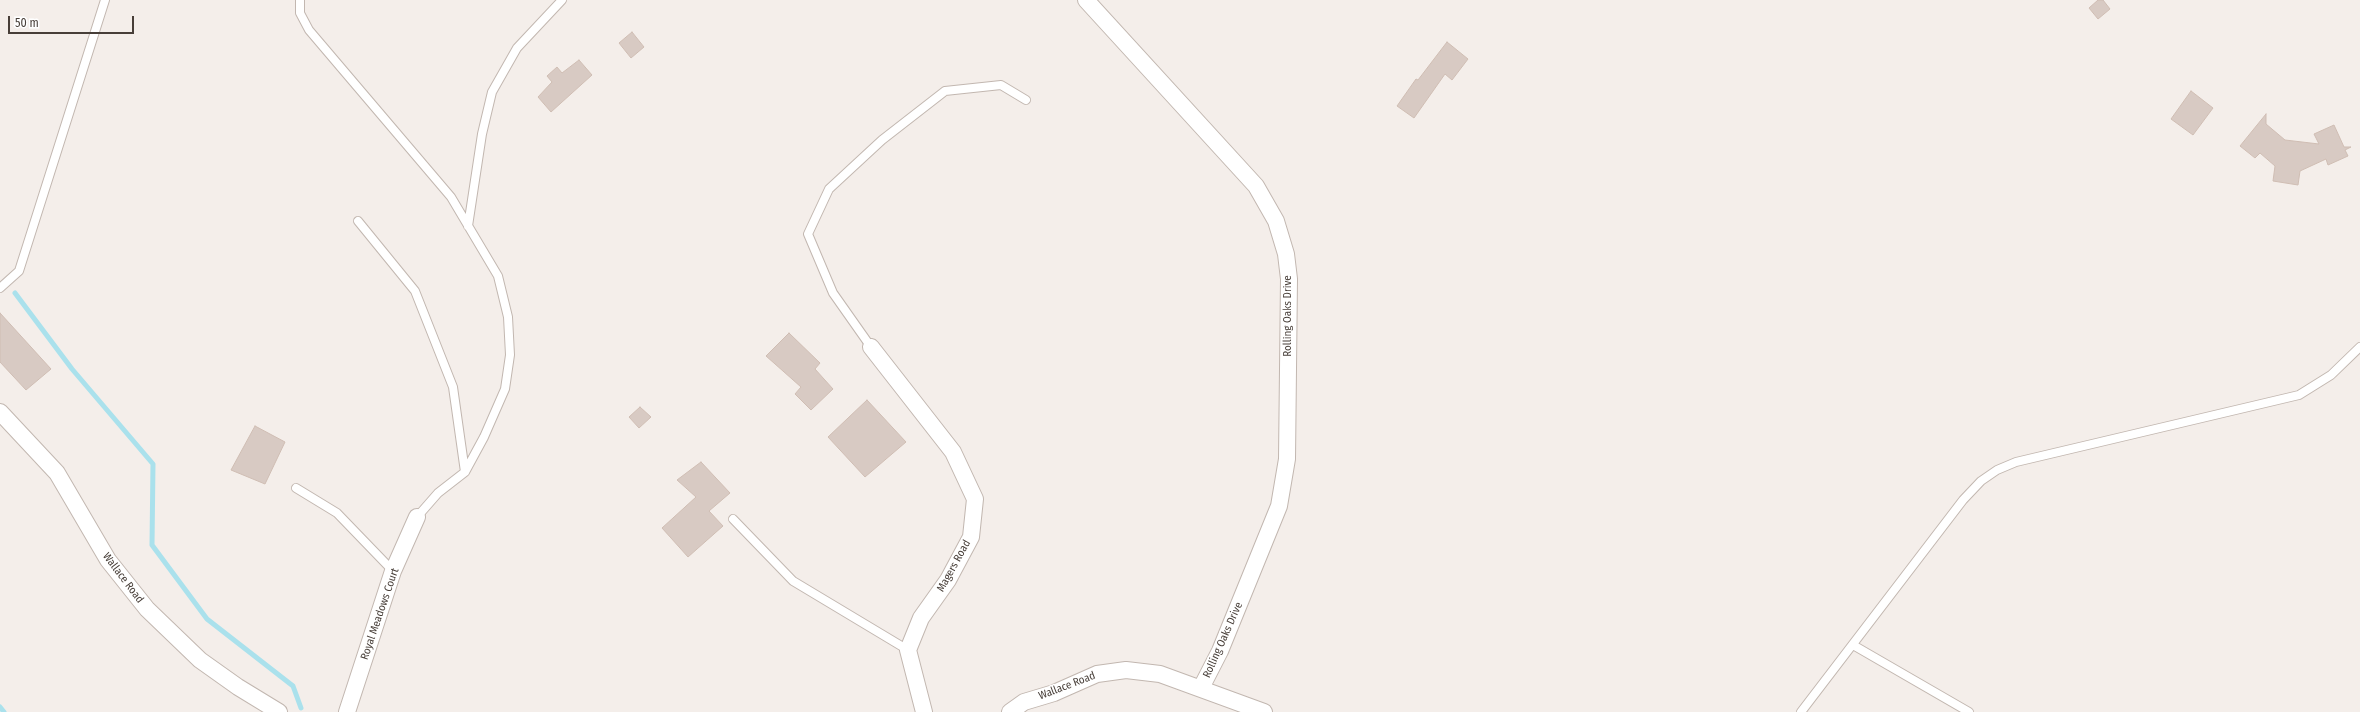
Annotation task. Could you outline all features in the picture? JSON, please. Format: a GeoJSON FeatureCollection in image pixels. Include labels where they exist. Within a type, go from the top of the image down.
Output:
{"type":"FeatureCollection","features":[{"type":"Feature","properties":{"kind":"street","name":"Rolling Oaks Drive"},"geometry":{"type":"LineString","coordinates":[[1086,0],[1256,186],[1276,221],[1286,254],[1289,279],[1287,459],[1279,506],[1220,651],[1201,688]]}},
{"type":"Feature","properties":{"kind":"street","name":"Magers Road"},"geometry":{"type":"LineString","coordinates":[[871,347],[953,452],[975,499],[970,537],[948,580],[921,618],[908,650]]}},
{"type":"Feature","properties":{"kind":"street","name":"Wallace Road"},"geometry":{"type":"LineString","coordinates":[[0,412],[57,473],[108,560],[147,609],[200,660],[273,711]]}},
{"type":"Feature","properties":{"kind":"street","name":"Royal Meadows Court"},"geometry":{"type":"LineString","coordinates":[[347,712],[393,572],[417,517]]}},
{"type":"Feature","properties":{"kind":"street"},"geometry":{"type":"LineString","coordinates":[[908,650],[924,712]]}},
{"type":"Feature","properties":{"kind":"street","name":"Wallace Road"},"geometry":{"type":"LineString","coordinates":[[1010,712],[1024,702],[1054,693],[1098,674],[1126,670],[1160,674],[1264,712]]}},
{"type":"Feature","properties":{"kind":"lane"},"geometry":{"type":"LineString","coordinates":[[0,288],[19,271],[105,0]]}},
{"type":"Feature","properties":{"kind":"lane"},"geometry":{"type":"LineString","coordinates":[[300,0],[300,13],[309,30],[451,197],[498,276],[508,317],[510,355],[505,389],[484,437],[465,472],[438,493],[417,517]]}},
{"type":"Feature","properties":{"kind":"lane"},"geometry":{"type":"LineString","coordinates":[[468,226],[482,134],[492,92],[517,48],[562,0]]}},
{"type":"Feature","properties":{"kind":"lane"},"geometry":{"type":"LineString","coordinates":[[871,347],[833,293],[808,234],[829,189],[882,140],[945,91],[1001,85],[1026,100]]}},
{"type":"Feature","properties":{"kind":"lane"},"geometry":{"type":"LineString","coordinates":[[358,221],[415,291],[453,387],[465,472]]}},
{"type":"Feature","properties":{"kind":"lane"},"geometry":{"type":"LineString","coordinates":[[1801,712],[1963,500],[1981,481],[1996,470],[2016,462],[2299,395],[2331,375],[2360,347]]}},
{"type":"Feature","properties":{"kind":"lane"},"geometry":{"type":"LineString","coordinates":[[296,488],[337,513],[393,572]]}},
{"type":"Feature","properties":{"kind":"lane"},"geometry":{"type":"LineString","coordinates":[[733,519],[793,581],[908,650]]}},
{"type":"Feature","properties":{"kind":"lane"},"geometry":{"type":"LineString","coordinates":[[1853,645],[1969,712]]}},
{"type":"Feature","properties":{"kind":"building"},"geometry":{"type":"Polygon","coordinates":[[[2098,0],[2103,0],[2110,9],[2098,19],[2089,8],[2098,0]]]}},
{"type":"Feature","properties":{"kind":"building"},"geometry":{"type":"Polygon","coordinates":[[[632,32],[644,47],[631,58],[619,43],[632,32]]]}},
{"type":"Feature","properties":{"kind":"building"},"geometry":{"type":"Polygon","coordinates":[[[1447,42],[1468,59],[1452,80],[1445,74],[1414,118],[1397,106],[1416,79],[1418,80],[1447,42]]]}},
{"type":"Feature","properties":{"kind":"building"},"geometry":{"type":"Polygon","coordinates":[[[579,60],[592,75],[551,112],[538,97],[552,82],[547,76],[557,67],[562,73],[579,60]]]}},
{"type":"Feature","properties":{"kind":"building"},"geometry":{"type":"Polygon","coordinates":[[[2191,91],[2213,108],[2193,135],[2171,119],[2191,91]]]}},
{"type":"Feature","properties":{"kind":"building"},"geometry":{"type":"Polygon","coordinates":[[[2266,114],[2266,124],[2285,140],[2319,144],[2314,134],[2334,125],[2344,147],[2351,147],[2345,150],[2348,156],[2328,165],[2326,159],[2300,171],[2298,185],[2273,181],[2275,166],[2260,153],[2255,158],[2240,146],[2266,114]]]}},
{"type":"Feature","properties":{"kind":"building"},"geometry":{"type":"Polygon","coordinates":[[[0,313],[51,369],[26,390],[0,362],[0,313]]]}},
{"type":"Feature","properties":{"kind":"building"},"geometry":{"type":"Polygon","coordinates":[[[789,333],[820,363],[815,369],[833,389],[811,410],[795,394],[801,387],[766,356],[789,333]]]}},
{"type":"Feature","properties":{"kind":"building"},"geometry":{"type":"Polygon","coordinates":[[[867,400],[906,442],[865,477],[828,437],[867,400]]]}},
{"type":"Feature","properties":{"kind":"building"},"geometry":{"type":"Polygon","coordinates":[[[640,407],[651,417],[639,428],[629,417],[640,407]]]}},
{"type":"Feature","properties":{"kind":"building"},"geometry":{"type":"Polygon","coordinates":[[[255,426],[285,442],[265,484],[231,470],[255,426]]]}},
{"type":"Feature","properties":{"kind":"building"},"geometry":{"type":"Polygon","coordinates":[[[701,462],[730,493],[709,511],[723,526],[688,557],[662,528],[696,497],[677,480],[701,462]]]}},
{"type":"Feature","properties":{"kind":"waterway"},"geometry":{"type":"LineString","coordinates":[[15,293],[72,369],[153,464],[152,545],[207,619],[293,686],[301,708]]}},
{"type":"Feature","properties":{"kind":"waterway"},"geometry":{"type":"LineString","coordinates":[[0,707],[4,712]]}}]}
